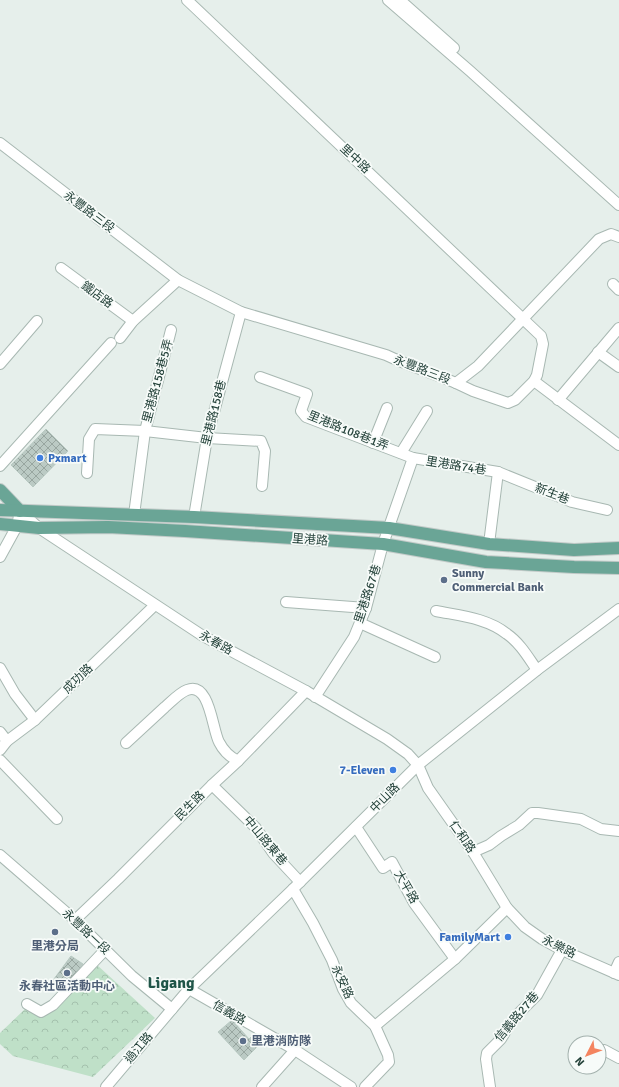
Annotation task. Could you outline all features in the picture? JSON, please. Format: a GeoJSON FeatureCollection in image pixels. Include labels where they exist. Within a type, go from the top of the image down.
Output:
{"type":"FeatureCollection","features":[{"type":"Feature","properties":{"kind":"main road"},"geometry":{"type":"LineString","coordinates":[[0,490],[20,512]]}},
{"type":"Feature","properties":{"kind":"main road","name":"里港路"},"geometry":{"type":"LineString","coordinates":[[0,510],[20,512],[194,517],[389,528],[488,544],[574,550],[619,548]]}},
{"type":"Feature","properties":{"kind":"main road","name":"里港路"},"geometry":{"type":"LineString","coordinates":[[0,524],[39,528],[108,527],[383,544],[486,562],[619,568]]}},
{"type":"Feature","properties":{"kind":"street","name":"里中路"},"geometry":{"type":"LineString","coordinates":[[187,0],[541,336],[543,344],[537,375],[534,382]]}},
{"type":"Feature","properties":{"kind":"street"},"geometry":{"type":"LineString","coordinates":[[388,0],[470,70],[619,205]]}},
{"type":"Feature","properties":{"kind":"street"},"geometry":{"type":"LineString","coordinates":[[400,0],[587,166],[619,197]]}},
{"type":"Feature","properties":{"kind":"street","name":"永豐路三段"},"geometry":{"type":"LineString","coordinates":[[0,143],[178,280],[241,312],[386,355],[405,364],[456,383],[478,366],[599,239],[611,234],[619,237]]}},
{"type":"Feature","properties":{"kind":"street","name":"鐵店路"},"geometry":{"type":"LineString","coordinates":[[61,268],[133,321]]}},
{"type":"Feature","properties":{"kind":"street"},"geometry":{"type":"LineString","coordinates":[[120,338],[133,321],[178,280]]}},
{"type":"Feature","properties":{"kind":"street","name":"里港路158巷"},"geometry":{"type":"LineString","coordinates":[[194,517],[207,438],[241,312]]}},
{"type":"Feature","properties":{"kind":"street"},"geometry":{"type":"LineString","coordinates":[[0,364],[36,321]]}},
{"type":"Feature","properties":{"kind":"street"},"geometry":{"type":"LineString","coordinates":[[558,400],[619,328]]}},
{"type":"Feature","properties":{"kind":"street","name":"里港路158巷5弄"},"geometry":{"type":"LineString","coordinates":[[134,515],[145,431],[171,330]]}},
{"type":"Feature","properties":{"kind":"street"},"geometry":{"type":"LineString","coordinates":[[0,466],[111,343]]}},
{"type":"Feature","properties":{"kind":"street"},"geometry":{"type":"LineString","coordinates":[[598,352],[619,367]]}},
{"type":"Feature","properties":{"kind":"street","name":"里港路108巷1弄"},"geometry":{"type":"LineString","coordinates":[[260,377],[307,394],[302,411],[306,417],[413,458]]}},
{"type":"Feature","properties":{"kind":"street"},"geometry":{"type":"LineString","coordinates":[[456,383],[473,391],[508,403],[515,400],[534,382],[619,445]]}},
{"type":"Feature","properties":{"kind":"street"},"geometry":{"type":"LineString","coordinates":[[373,442],[387,408]]}},
{"type":"Feature","properties":{"kind":"street"},"geometry":{"type":"LineString","coordinates":[[401,453],[427,411]]}},
{"type":"Feature","properties":{"kind":"street","name":"里港路158巷5弄"},"geometry":{"type":"LineString","coordinates":[[87,474],[89,439],[95,429],[145,431],[261,442],[265,451],[262,486]]}},
{"type":"Feature","properties":{"kind":"street","name":"里港路74巷"},"geometry":{"type":"LineString","coordinates":[[413,458],[498,472],[488,544]]}},
{"type":"Feature","properties":{"kind":"street","name":"里港路67巷"},"geometry":{"type":"LineString","coordinates":[[315,697],[354,636],[360,623],[366,608],[383,544],[413,458]]}},
{"type":"Feature","properties":{"kind":"street","name":"新生巷"},"geometry":{"type":"LineString","coordinates":[[498,472],[572,502],[607,510]]}},
{"type":"Feature","properties":{"kind":"street"},"geometry":{"type":"LineString","coordinates":[[0,557],[17,526],[20,512]]}},
{"type":"Feature","properties":{"kind":"street","name":"永春路"},"geometry":{"type":"LineString","coordinates":[[20,512],[39,528],[203,636],[306,691],[387,739],[408,754],[418,765]]}},
{"type":"Feature","properties":{"kind":"street"},"geometry":{"type":"LineString","coordinates":[[286,602],[366,608]]}},
{"type":"Feature","properties":{"kind":"street","name":"成功路"},"geometry":{"type":"LineString","coordinates":[[0,750],[7,741],[35,720],[155,605]]}},
{"type":"Feature","properties":{"kind":"street","name":"中山路"},"geometry":{"type":"LineString","coordinates":[[172,1009],[189,989],[293,889],[418,765],[537,670],[619,609]]}},
{"type":"Feature","properties":{"kind":"street"},"geometry":{"type":"LineString","coordinates":[[436,611],[474,618],[491,624],[507,634],[521,648],[537,670]]}},
{"type":"Feature","properties":{"kind":"street"},"geometry":{"type":"LineString","coordinates":[[360,623],[434,657]]}},
{"type":"Feature","properties":{"kind":"street"},"geometry":{"type":"LineString","coordinates":[[0,668],[15,694],[35,720]]}},
{"type":"Feature","properties":{"kind":"street"},"geometry":{"type":"LineString","coordinates":[[126,743],[172,701],[186,690],[194,689],[199,691],[207,700],[221,746],[230,757],[238,761]]}},
{"type":"Feature","properties":{"kind":"street","name":"民生路"},"geometry":{"type":"LineString","coordinates":[[75,920],[238,761],[306,691]]}},
{"type":"Feature","properties":{"kind":"street"},"geometry":{"type":"LineString","coordinates":[[0,732],[7,741]]}},
{"type":"Feature","properties":{"kind":"street"},"geometry":{"type":"LineString","coordinates":[[0,760],[57,819]]}},
{"type":"Feature","properties":{"kind":"street","name":"仁和路"},"geometry":{"type":"LineString","coordinates":[[418,765],[428,788],[472,852],[507,908]]}},
{"type":"Feature","properties":{"kind":"street","name":"中山路東巷"},"geometry":{"type":"LineString","coordinates":[[212,785],[256,828],[273,853],[300,882]]}},
{"type":"Feature","properties":{"kind":"street"},"geometry":{"type":"LineString","coordinates":[[472,852],[489,845],[519,825],[532,813],[538,812],[581,818],[601,829],[619,831]]}},
{"type":"Feature","properties":{"kind":"street","name":"大平路"},"geometry":{"type":"LineString","coordinates":[[356,827],[383,868],[392,862],[414,903],[455,959]]}},
{"type":"Feature","properties":{"kind":"street","name":"永豐路一段"},"geometry":{"type":"LineString","coordinates":[[0,855],[75,920],[132,976],[172,1009]]}},
{"type":"Feature","properties":{"kind":"street","name":"永安路"},"geometry":{"type":"LineString","coordinates":[[293,889],[332,960],[343,988],[351,1003],[375,1026],[388,1055],[388,1062],[386,1065],[365,1087]]}},
{"type":"Feature","properties":{"kind":"street"},"geometry":{"type":"LineString","coordinates":[[375,1026],[455,959],[507,908]]}},
{"type":"Feature","properties":{"kind":"street","name":"永樂路"},"geometry":{"type":"LineString","coordinates":[[507,908],[525,927],[542,939],[562,950],[617,974]]}},
{"type":"Feature","properties":{"kind":"street"},"geometry":{"type":"LineString","coordinates":[[27,1004],[41,1012],[53,1005],[105,950]]}},
{"type":"Feature","properties":{"kind":"street","name":"信義路27巷"},"geometry":{"type":"LineString","coordinates":[[490,1087],[486,1059],[487,1053],[501,1039],[519,1013],[537,995],[562,950]]}},
{"type":"Feature","properties":{"kind":"street"},"geometry":{"type":"LineString","coordinates":[[617,974],[619,962]]}},
{"type":"Feature","properties":{"kind":"street","name":"信義路"},"geometry":{"type":"LineString","coordinates":[[189,989],[295,1050],[351,1087]]}},
{"type":"Feature","properties":{"kind":"street","name":"過江路"},"geometry":{"type":"LineString","coordinates":[[106,1087],[172,1009]]}},
{"type":"Feature","properties":{"kind":"street"},"geometry":{"type":"LineString","coordinates":[[262,1087],[295,1050]]}},
{"type":"Feature","properties":{"kind":"street"},"geometry":{"type":"LineString","coordinates":[[607,1052],[619,1058]]}},
{"type":"Feature","properties":{"kind":"green space"},"geometry":{"type":"Polygon","coordinates":[[[96,964],[155,1018],[93,1077],[13,1056],[0,1044],[0,1033],[26,1008],[47,1009],[96,964]]]}},
{"type":"Feature","properties":{"kind":"building","name":"Pxmart"},"geometry":{"type":"Polygon","coordinates":[[[46,429],[68,451],[33,487],[11,465],[46,429]]]}},
{"type":"Feature","properties":{"kind":"building","name":"永春社區活動中心"},"geometry":{"type":"Polygon","coordinates":[[[71,956],[83,964],[62,991],[51,983],[71,956]]]}},
{"type":"Feature","properties":{"kind":"building","name":"里港消防隊"},"geometry":{"type":"Polygon","coordinates":[[[232,1020],[249,1039],[252,1036],[260,1044],[244,1060],[218,1032],[232,1020]]]}},
{"type":"Feature","properties":{"kind":"place","name":"Pxmart"},"geometry":{"type":"Point","coordinates":[40,458]}},
{"type":"Feature","properties":{"kind":"place","name":"Sunny Commercial Bank"},"geometry":{"type":"Point","coordinates":[444,580]}},
{"type":"Feature","properties":{"kind":"place","name":"7-Eleven"},"geometry":{"type":"Point","coordinates":[393,770]}},
{"type":"Feature","properties":{"kind":"place","name":"里港分局"},"geometry":{"type":"Point","coordinates":[55,932]}},
{"type":"Feature","properties":{"kind":"place","name":"FamilyMart"},"geometry":{"type":"Point","coordinates":[508,937]}},
{"type":"Feature","properties":{"kind":"place","name":"永春社區活動中心"},"geometry":{"type":"Point","coordinates":[67,973]}},
{"type":"Feature","properties":{"kind":"place","name":"里港消防隊"},"geometry":{"type":"Point","coordinates":[243,1041]}},
{"type":"Feature","properties":{"kind":"district","name":"Ligang"},"geometry":{"type":"Point","coordinates":[171,983]}}]}
